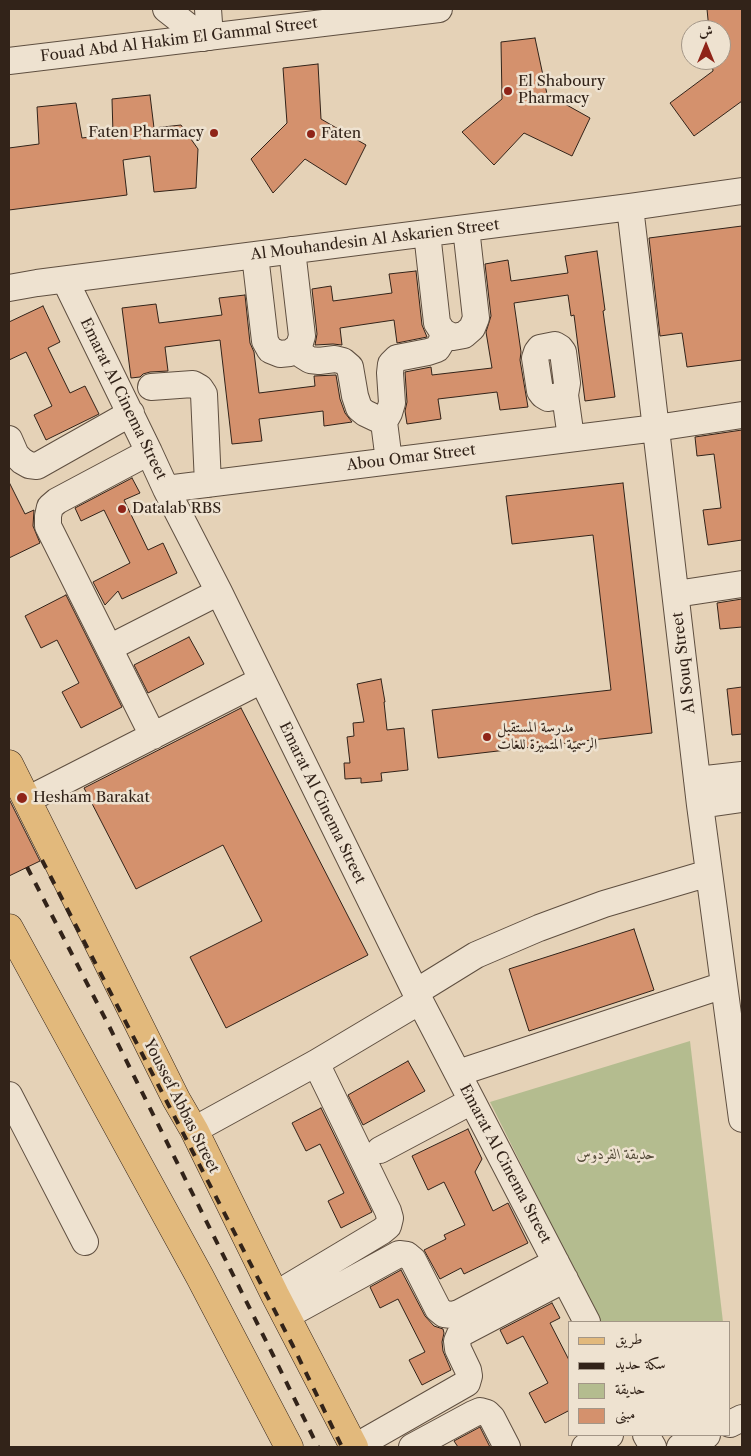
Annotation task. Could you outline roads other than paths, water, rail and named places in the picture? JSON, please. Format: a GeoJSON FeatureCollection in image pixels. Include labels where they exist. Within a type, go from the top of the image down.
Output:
{"type":"FeatureCollection","features":[{"type":"Feature","properties":{"kind":"main road","name":"Youssef Abbas Street"},"geometry":{"type":"LineString","coordinates":[[9,764],[176,1099],[194,1130],[281,1306],[355,1447]]}},
{"type":"Feature","properties":{"kind":"main road"},"geometry":{"type":"LineString","coordinates":[[9,928],[200,1277],[289,1447]]}},
{"type":"Feature","properties":{"kind":"street"},"geometry":{"type":"LineString","coordinates":[[166,9],[207,37]]}},
{"type":"Feature","properties":{"kind":"street"},"geometry":{"type":"LineString","coordinates":[[207,37],[208,9]]}},
{"type":"Feature","properties":{"kind":"street","name":"Fouad Abd Al Hakim El Gammal Street"},"geometry":{"type":"LineString","coordinates":[[9,61],[439,9]]}},
{"type":"Feature","properties":{"kind":"street","name":"Al Mouhandesin Al Askarien Street"},"geometry":{"type":"LineString","coordinates":[[9,288],[742,191]]}},
{"type":"Feature","properties":{"kind":"street","name":"Al Souq Street"},"geometry":{"type":"LineString","coordinates":[[630,207],[709,873],[730,991],[742,1119]]}},
{"type":"Feature","properties":{"kind":"street"},"geometry":{"type":"LineString","coordinates":[[427,233],[437,323],[443,332],[453,337],[464,335],[472,328],[476,318],[466,228]]}},
{"type":"Feature","properties":{"kind":"street"},"geometry":{"type":"LineString","coordinates":[[255,255],[265,342],[270,350],[280,354],[290,353],[298,346],[302,336],[292,250]]}},
{"type":"Feature","properties":{"kind":"street","name":"Emarat Al Cinema Street"},"geometry":{"type":"LineString","coordinates":[[65,280],[150,452],[166,489],[219,592],[418,997],[586,1321]]}},
{"type":"Feature","properties":{"kind":"street"},"geometry":{"type":"LineString","coordinates":[[389,461],[384,422],[392,403],[391,364],[397,358],[428,352],[437,348],[442,341],[443,332]]}},
{"type":"Feature","properties":{"kind":"street"},"geometry":{"type":"LineString","coordinates":[[298,346],[302,355],[310,360],[319,361],[335,358],[343,361],[350,367],[359,408],[364,413],[384,422]]}},
{"type":"Feature","properties":{"kind":"street"},"geometry":{"type":"LineString","coordinates":[[151,387],[193,384],[200,388],[204,394],[208,484]]}},
{"type":"Feature","properties":{"kind":"street"},"geometry":{"type":"LineString","coordinates":[[565,395],[571,438]]}},
{"type":"Feature","properties":{"kind":"street"},"geometry":{"type":"LineString","coordinates":[[9,439],[16,455],[22,461],[29,465],[37,466],[131,413]]}},
{"type":"Feature","properties":{"kind":"street","name":"Abou Omar Street"},"geometry":{"type":"LineString","coordinates":[[166,489],[656,428],[742,414]]}},
{"type":"Feature","properties":{"kind":"street"},"geometry":{"type":"LineString","coordinates":[[150,452],[57,501],[50,507],[48,526],[153,736]]}},
{"type":"Feature","properties":{"kind":"street"},"geometry":{"type":"LineString","coordinates":[[676,594],[742,584]]}},
{"type":"Feature","properties":{"kind":"street"},"geometry":{"type":"LineString","coordinates":[[109,648],[219,592]]}},
{"type":"Feature","properties":{"kind":"street"},"geometry":{"type":"LineString","coordinates":[[27,800],[262,680]]}},
{"type":"Feature","properties":{"kind":"street"},"geometry":{"type":"LineString","coordinates":[[699,792],[742,774]]}},
{"type":"Feature","properties":{"kind":"street"},"geometry":{"type":"LineString","coordinates":[[699,792],[742,799]]}},
{"type":"Feature","properties":{"kind":"street"},"geometry":{"type":"LineString","coordinates":[[194,1130],[316,1063],[418,997],[476,955],[539,928],[604,904],[709,873]]}},
{"type":"Feature","properties":{"kind":"street"},"geometry":{"type":"LineString","coordinates":[[458,1073],[730,991]]}},
{"type":"Feature","properties":{"kind":"street"},"geometry":{"type":"LineString","coordinates":[[281,1306],[382,1231],[388,1226],[390,1218],[388,1210],[316,1063]]}},
{"type":"Feature","properties":{"kind":"street"},"geometry":{"type":"LineString","coordinates":[[9,1095],[85,1242]]}},
{"type":"Feature","properties":{"kind":"street"},"geometry":{"type":"LineString","coordinates":[[380,1150],[472,1101]]}},
{"type":"Feature","properties":{"kind":"street"},"geometry":{"type":"LineString","coordinates":[[281,1306],[399,1254],[407,1255],[413,1260],[438,1309],[444,1314],[452,1315],[560,1270]]}},
{"type":"Feature","properties":{"kind":"street"},"geometry":{"type":"LineString","coordinates":[[355,1447],[467,1383],[468,1370],[456,1341],[460,1334],[560,1270]]}},
{"type":"Feature","properties":{"kind":"street"},"geometry":{"type":"LineString","coordinates":[[412,1447],[480,1411],[487,1413],[492,1418],[507,1447]]}},
{"type":"Feature","properties":{"kind":"street"},"geometry":{"type":"LineString","coordinates":[[585,1447],[608,1436]]}},
{"type":"Feature","properties":{"kind":"street"},"geometry":{"type":"LineString","coordinates":[[680,1447],[705,1436]]}},
{"type":"Feature","properties":{"kind":"railway"},"geometry":{"type":"LineString","coordinates":[[42,860],[293,1346],[342,1447]]}},
{"type":"Feature","properties":{"kind":"railway"},"geometry":{"type":"LineString","coordinates":[[27,867],[110,1028],[318,1447]]}},
{"type":"Feature","properties":{"kind":"place","name":"El Shaboury Pharmacy"},"geometry":{"type":"Point","coordinates":[508,91]}},
{"type":"Feature","properties":{"kind":"place","name":"Faten Pharmacy"},"geometry":{"type":"Point","coordinates":[214,133]}},
{"type":"Feature","properties":{"kind":"place","name":"Faten"},"geometry":{"type":"Point","coordinates":[311,134]}},
{"type":"Feature","properties":{"kind":"place","name":"Datalab RBS"},"geometry":{"type":"Point","coordinates":[122,509]}},
{"type":"Feature","properties":{"kind":"place","name":"مدرسة المستقبل الرسمية المتميزة للغات"},"geometry":{"type":"Point","coordinates":[487,737]}},
{"type":"Feature","properties":{"kind":"place","name":"Hesham Barakat"},"geometry":{"type":"Point","coordinates":[22,798]}},
{"type":"Feature","properties":{"kind":"park label","name":"حديقة الفردوس"},"geometry":{"type":"Point","coordinates":[616,1155]}}]}
